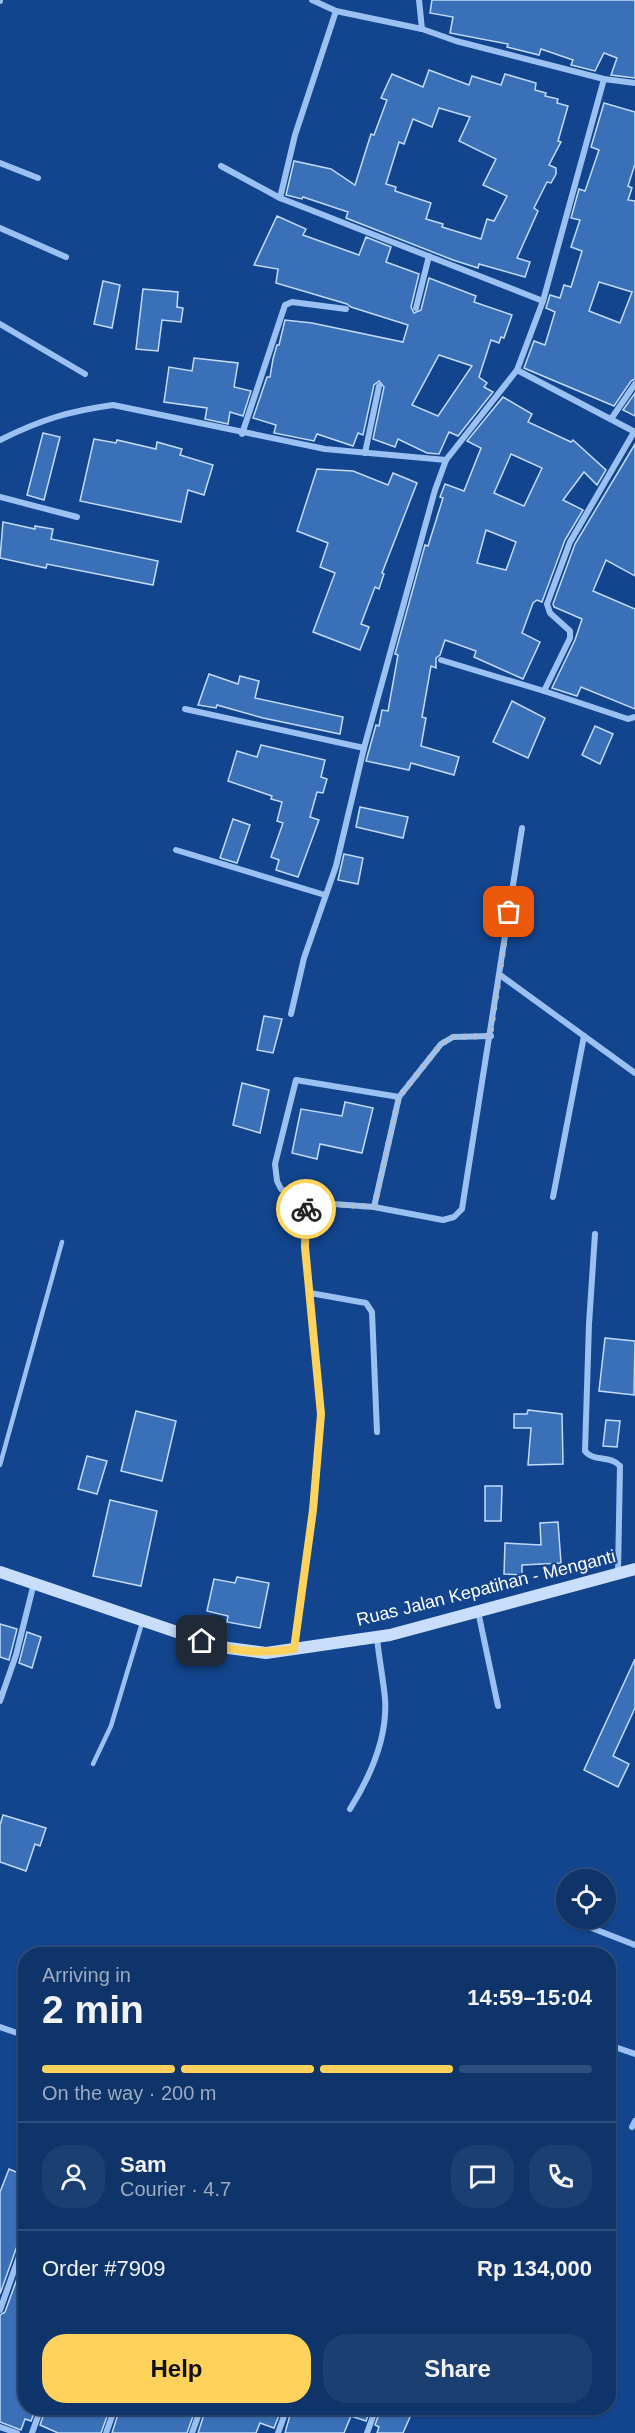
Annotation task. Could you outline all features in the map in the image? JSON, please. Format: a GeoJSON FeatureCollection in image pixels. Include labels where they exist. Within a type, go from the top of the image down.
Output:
{"type":"FeatureCollection","features":[{"type":"Feature","properties":{"kind":"main road","name":"Ruas Jalan Kepatihan - Menganti"},"geometry":{"type":"LineString","coordinates":[[0,1572],[221,1647],[243,1652],[266,1653],[376,1638],[635,1569]]}},
{"type":"Feature","properties":{"kind":"street"},"geometry":{"type":"LineString","coordinates":[[312,0],[336,10],[422,28],[456,41],[604,79],[635,83]]}},
{"type":"Feature","properties":{"kind":"street"},"geometry":{"type":"LineString","coordinates":[[419,0],[418,8],[422,28]]}},
{"type":"Feature","properties":{"kind":"street"},"geometry":{"type":"LineString","coordinates":[[280,198],[295,135],[336,10]]}},
{"type":"Feature","properties":{"kind":"street"},"geometry":{"type":"LineString","coordinates":[[291,1014],[304,958],[336,866],[364,748],[435,490],[446,460],[517,370],[543,301],[604,79]]}},
{"type":"Feature","properties":{"kind":"street"},"geometry":{"type":"LineString","coordinates":[[0,163],[38,178]]}},
{"type":"Feature","properties":{"kind":"street"},"geometry":{"type":"LineString","coordinates":[[221,166],[280,198],[543,301]]}},
{"type":"Feature","properties":{"kind":"street"},"geometry":{"type":"LineString","coordinates":[[0,228],[66,257]]}},
{"type":"Feature","properties":{"kind":"street"},"geometry":{"type":"LineString","coordinates":[[416,308],[429,256]]}},
{"type":"Feature","properties":{"kind":"street"},"geometry":{"type":"LineString","coordinates":[[242,434],[285,305],[292,302],[346,309]]}},
{"type":"Feature","properties":{"kind":"street"},"geometry":{"type":"LineString","coordinates":[[0,324],[85,374]]}},
{"type":"Feature","properties":{"kind":"street"},"geometry":{"type":"LineString","coordinates":[[517,370],[635,432],[570,542],[548,604],[550,613],[570,631],[570,638],[544,691]]}},
{"type":"Feature","properties":{"kind":"street"},"geometry":{"type":"LineString","coordinates":[[611,419],[635,384]]}},
{"type":"Feature","properties":{"kind":"street"},"geometry":{"type":"LineString","coordinates":[[365,453],[379,386]]}},
{"type":"Feature","properties":{"kind":"street"},"geometry":{"type":"LineString","coordinates":[[0,440],[37,422],[79,410],[113,405],[242,434],[325,449],[446,460]]}},
{"type":"Feature","properties":{"kind":"street"},"geometry":{"type":"LineString","coordinates":[[0,497],[77,517]]}},
{"type":"Feature","properties":{"kind":"street"},"geometry":{"type":"LineString","coordinates":[[441,660],[628,719],[635,717]]}},
{"type":"Feature","properties":{"kind":"street"},"geometry":{"type":"LineString","coordinates":[[185,709],[364,748]]}},
{"type":"Feature","properties":{"kind":"street"},"geometry":{"type":"LineString","coordinates":[[399,1097],[296,1080],[275,1164],[276,1181],[281,1189],[306,1202],[374,1207],[442,1221],[454,1217],[462,1209],[522,828]]}},
{"type":"Feature","properties":{"kind":"street"},"geometry":{"type":"LineString","coordinates":[[176,850],[325,896]]}},
{"type":"Feature","properties":{"kind":"street"},"geometry":{"type":"LineString","coordinates":[[500,975],[635,1073]]}},
{"type":"Feature","properties":{"kind":"street"},"geometry":{"type":"LineString","coordinates":[[374,1207],[399,1097],[441,1044],[453,1037],[490,1036]]}},
{"type":"Feature","properties":{"kind":"street"},"geometry":{"type":"LineString","coordinates":[[553,1197],[584,1036]]}},
{"type":"Feature","properties":{"kind":"street"},"geometry":{"type":"LineString","coordinates":[[294,1649],[313,1510],[321,1414],[305,1247],[306,1202]]}},
{"type":"Feature","properties":{"kind":"street"},"geometry":{"type":"LineString","coordinates":[[596,1234],[589,1324],[585,1451],[590,1456],[615,1461],[620,1466],[618,1573]]}},
{"type":"Feature","properties":{"kind":"street"},"geometry":{"type":"LineString","coordinates":[[310,1293],[366,1303],[372,1312],[377,1432]]}},
{"type":"Feature","properties":{"kind":"street"},"geometry":{"type":"LineString","coordinates":[[0,1701],[16,1655],[34,1584]]}},
{"type":"Feature","properties":{"kind":"street"},"geometry":{"type":"LineString","coordinates":[[477,1611],[498,1706]]}},
{"type":"Feature","properties":{"kind":"street"},"geometry":{"type":"LineString","coordinates":[[350,1809],[364,1788],[380,1744],[384,1724],[385,1700],[376,1638]]}},
{"type":"Feature","properties":{"kind":"street"},"geometry":{"type":"LineString","coordinates":[[594,1929],[635,1945]]}},
{"type":"Feature","properties":{"kind":"street"},"geometry":{"type":"LineString","coordinates":[[0,2027],[18,2033]]}},
{"type":"Feature","properties":{"kind":"street"},"geometry":{"type":"LineString","coordinates":[[616,2047],[635,2054]]}},
{"type":"Feature","properties":{"kind":"street"},"geometry":{"type":"LineString","coordinates":[[0,2310],[18,2259]]}},
{"type":"Feature","properties":{"kind":"street"},"geometry":{"type":"LineString","coordinates":[[32,2433],[38,2415]]}},
{"type":"Feature","properties":{"kind":"street"},"geometry":{"type":"LineString","coordinates":[[106,2433],[112,2415]]}},
{"type":"Feature","properties":{"kind":"street"},"geometry":{"type":"LineString","coordinates":[[192,2433],[198,2415]]}},
{"type":"Feature","properties":{"kind":"street"},"geometry":{"type":"LineString","coordinates":[[278,2433],[284,2415]]}},
{"type":"Feature","properties":{"kind":"street"},"geometry":{"type":"LineString","coordinates":[[367,2433],[373,2415]]}},
{"type":"Feature","properties":{"kind":"street"},"geometry":{"type":"LineString","coordinates":[[0,2427],[17,2433]]}},
{"type":"Feature","properties":{"kind":"lane"},"geometry":{"type":"LineString","coordinates":[[0,1465],[62,1242]]}},
{"type":"Feature","properties":{"kind":"lane"},"geometry":{"type":"LineString","coordinates":[[93,1764],[111,1726],[143,1621]]}},
{"type":"Feature","properties":{"kind":"building"},"geometry":{"type":"Polygon","coordinates":[[[432,0],[635,0],[635,78],[611,75],[617,58],[604,53],[595,71],[571,65],[573,60],[541,49],[539,55],[507,47],[508,44],[450,33],[453,17],[430,13],[432,0]]]}},
{"type":"Feature","properties":{"kind":"building"},"geometry":{"type":"Polygon","coordinates":[[[429,70],[469,85],[472,76],[501,85],[505,74],[536,83],[535,90],[546,93],[545,96],[558,99],[557,103],[568,106],[558,141],[561,142],[549,165],[556,168],[556,174],[551,183],[547,182],[534,208],[538,211],[517,258],[530,262],[525,277],[479,264],[478,268],[453,260],[346,218],[348,212],[303,197],[302,199],[286,195],[294,161],[331,169],[355,185],[371,134],[374,135],[387,100],[381,98],[392,74],[423,87],[429,70]],[[439,108],[432,127],[413,119],[404,144],[399,142],[386,184],[396,187],[395,191],[431,203],[426,219],[443,224],[442,227],[481,239],[487,219],[494,221],[507,196],[483,185],[496,159],[459,141],[470,117],[439,108]]]}},
{"type":"Feature","properties":{"kind":"building"},"geometry":{"type":"Polygon","coordinates":[[[604,103],[635,112],[635,164],[628,186],[632,188],[628,200],[635,201],[635,379],[631,381],[614,406],[524,368],[534,341],[545,345],[555,312],[546,308],[550,295],[560,298],[564,285],[571,287],[582,251],[571,247],[580,220],[571,218],[579,189],[585,191],[599,150],[591,147],[604,103]],[[599,282],[589,311],[620,323],[632,292],[599,282]]]}},
{"type":"Feature","properties":{"kind":"building"},"geometry":{"type":"Polygon","coordinates":[[[277,216],[306,229],[303,235],[359,255],[366,237],[391,247],[386,262],[419,274],[411,307],[414,313],[421,310],[429,278],[476,296],[474,302],[512,315],[504,338],[501,337],[499,343],[491,340],[479,377],[487,383],[484,387],[493,392],[458,436],[449,432],[439,454],[427,453],[398,439],[395,447],[373,439],[384,387],[379,381],[374,385],[363,435],[358,433],[353,446],[317,434],[314,441],[274,433],[276,425],[253,418],[267,377],[270,377],[285,320],[312,323],[403,342],[408,325],[276,283],[278,269],[254,265],[277,216]],[[439,355],[412,405],[438,416],[472,366],[439,355]]]}},
{"type":"Feature","properties":{"kind":"building"},"geometry":{"type":"Polygon","coordinates":[[[103,281],[120,285],[112,328],[94,324],[103,281]]]}},
{"type":"Feature","properties":{"kind":"building"},"geometry":{"type":"Polygon","coordinates":[[[143,289],[178,292],[177,307],[183,308],[181,322],[162,320],[158,351],[136,349],[143,289]]]}},
{"type":"Feature","properties":{"kind":"building"},"geometry":{"type":"Polygon","coordinates":[[[194,358],[238,363],[234,387],[251,391],[243,416],[230,412],[228,424],[205,419],[207,408],[164,402],[169,367],[192,371],[194,358]]]}},
{"type":"Feature","properties":{"kind":"building"},"geometry":{"type":"Polygon","coordinates":[[[635,393],[635,416],[623,410],[635,393]]]}},
{"type":"Feature","properties":{"kind":"building"},"geometry":{"type":"Polygon","coordinates":[[[503,397],[532,414],[528,422],[571,442],[573,440],[606,470],[597,485],[584,472],[563,500],[583,510],[565,540],[542,602],[537,600],[533,603],[522,633],[540,642],[523,679],[474,657],[476,651],[445,640],[440,655],[436,658],[436,668],[431,666],[422,717],[426,718],[421,746],[459,757],[454,775],[411,763],[409,770],[366,761],[376,725],[379,726],[382,710],[388,711],[398,655],[395,654],[425,545],[428,546],[443,498],[440,497],[445,484],[464,491],[481,448],[467,441],[503,397]],[[511,454],[494,493],[524,506],[542,468],[511,454]],[[486,530],[477,563],[506,570],[516,542],[486,530]]]}},
{"type":"Feature","properties":{"kind":"building"},"geometry":{"type":"Polygon","coordinates":[[[43,433],[60,437],[44,500],[27,495],[43,433]]]}},
{"type":"Feature","properties":{"kind":"building"},"geometry":{"type":"Polygon","coordinates":[[[94,439],[116,443],[117,440],[156,449],[157,442],[182,449],[180,455],[213,465],[204,495],[188,490],[181,522],[80,501],[94,439]]]}},
{"type":"Feature","properties":{"kind":"building"},"geometry":{"type":"Polygon","coordinates":[[[635,444],[635,576],[606,560],[593,591],[635,609],[635,709],[581,687],[577,696],[552,688],[575,640],[582,619],[554,607],[553,604],[575,544],[635,444]]]}},
{"type":"Feature","properties":{"kind":"building"},"geometry":{"type":"Polygon","coordinates":[[[317,469],[353,471],[388,485],[393,473],[417,483],[382,573],[384,574],[379,589],[375,587],[361,624],[369,627],[360,650],[313,632],[335,573],[320,567],[328,543],[297,531],[317,469]]]}},
{"type":"Feature","properties":{"kind":"building"},"geometry":{"type":"Polygon","coordinates":[[[3,522],[35,529],[35,526],[53,529],[51,539],[158,561],[153,585],[47,564],[46,568],[0,558],[3,522]]]}},
{"type":"Feature","properties":{"kind":"building"},"geometry":{"type":"Polygon","coordinates":[[[209,674],[238,684],[240,676],[259,681],[255,698],[343,717],[340,734],[263,718],[217,705],[216,708],[198,705],[209,674]]]}},
{"type":"Feature","properties":{"kind":"building"},"geometry":{"type":"Polygon","coordinates":[[[512,701],[545,718],[528,758],[493,742],[512,701]]]}},
{"type":"Feature","properties":{"kind":"building"},"geometry":{"type":"Polygon","coordinates":[[[595,726],[613,734],[600,764],[582,755],[595,726]]]}},
{"type":"Feature","properties":{"kind":"building"},"geometry":{"type":"Polygon","coordinates":[[[261,745],[325,760],[321,777],[327,779],[323,793],[317,792],[310,817],[319,820],[298,877],[276,870],[279,860],[271,857],[283,823],[277,821],[282,802],[271,799],[272,796],[228,781],[237,751],[257,757],[261,745]]]}},
{"type":"Feature","properties":{"kind":"building"},"geometry":{"type":"Polygon","coordinates":[[[360,807],[408,817],[403,838],[356,827],[360,807]]]}},
{"type":"Feature","properties":{"kind":"building"},"geometry":{"type":"Polygon","coordinates":[[[233,819],[250,825],[237,863],[220,858],[233,819]]]}},
{"type":"Feature","properties":{"kind":"building"},"geometry":{"type":"Polygon","coordinates":[[[344,854],[363,858],[358,884],[338,880],[344,854]]]}},
{"type":"Feature","properties":{"kind":"building"},"geometry":{"type":"Polygon","coordinates":[[[264,1016],[282,1019],[273,1053],[257,1050],[264,1016]]]}},
{"type":"Feature","properties":{"kind":"building"},"geometry":{"type":"Polygon","coordinates":[[[242,1083],[269,1090],[260,1133],[233,1125],[242,1083]]]}},
{"type":"Feature","properties":{"kind":"building"},"geometry":{"type":"Polygon","coordinates":[[[345,1102],[373,1108],[362,1153],[320,1144],[317,1159],[292,1153],[301,1109],[342,1116],[345,1102]]]}},
{"type":"Feature","properties":{"kind":"building"},"geometry":{"type":"Polygon","coordinates":[[[605,1338],[635,1341],[634,1395],[599,1391],[605,1338]]]}},
{"type":"Feature","properties":{"kind":"building"},"geometry":{"type":"Polygon","coordinates":[[[528,1410],[562,1414],[563,1464],[528,1465],[531,1428],[514,1428],[514,1414],[527,1414],[528,1410]]]}},
{"type":"Feature","properties":{"kind":"building"},"geometry":{"type":"Polygon","coordinates":[[[136,1411],[176,1421],[162,1481],[121,1471],[136,1411]]]}},
{"type":"Feature","properties":{"kind":"building"},"geometry":{"type":"Polygon","coordinates":[[[606,1420],[620,1421],[617,1447],[603,1446],[606,1420]]]}},
{"type":"Feature","properties":{"kind":"building"},"geometry":{"type":"Polygon","coordinates":[[[87,1456],[107,1461],[97,1494],[78,1489],[87,1456]]]}},
{"type":"Feature","properties":{"kind":"building"},"geometry":{"type":"Polygon","coordinates":[[[485,1486],[502,1486],[501,1521],[485,1521],[485,1486]]]}},
{"type":"Feature","properties":{"kind":"building"},"geometry":{"type":"Polygon","coordinates":[[[110,1500],[157,1511],[141,1586],[93,1576],[110,1500]]]}},
{"type":"Feature","properties":{"kind":"building"},"geometry":{"type":"Polygon","coordinates":[[[558,1522],[561,1563],[522,1565],[522,1575],[504,1574],[505,1543],[541,1545],[540,1523],[558,1522]]]}},
{"type":"Feature","properties":{"kind":"building"},"geometry":{"type":"Polygon","coordinates":[[[237,1577],[269,1583],[260,1628],[227,1622],[228,1616],[207,1611],[214,1579],[235,1583],[237,1577]]]}},
{"type":"Feature","properties":{"kind":"building"},"geometry":{"type":"Polygon","coordinates":[[[0,1624],[17,1629],[9,1660],[0,1657],[0,1624]]]}},
{"type":"Feature","properties":{"kind":"building"},"geometry":{"type":"Polygon","coordinates":[[[27,1632],[41,1637],[32,1668],[19,1663],[27,1632]]]}},
{"type":"Feature","properties":{"kind":"building"},"geometry":{"type":"Polygon","coordinates":[[[635,1659],[635,1708],[613,1756],[629,1764],[618,1787],[584,1770],[635,1659]]]}},
{"type":"Feature","properties":{"kind":"building"},"geometry":{"type":"Polygon","coordinates":[[[3,1815],[46,1828],[40,1846],[35,1844],[26,1871],[0,1862],[0,1825],[3,1815]]]}},
{"type":"Feature","properties":{"kind":"building"},"geometry":{"type":"Polygon","coordinates":[[[9,2169],[18,2173],[18,2243],[0,2294],[0,2192],[9,2169]]]}},
{"type":"Feature","properties":{"kind":"building"},"geometry":{"type":"Polygon","coordinates":[[[18,2276],[18,2415],[33,2415],[31,2421],[25,2419],[21,2430],[0,2422],[0,2315],[5,2312],[18,2276]]]}},
{"type":"Feature","properties":{"kind":"building"},"geometry":{"type":"Polygon","coordinates":[[[44,2415],[107,2415],[101,2433],[58,2433],[40,2425],[44,2415]]]}},
{"type":"Feature","properties":{"kind":"building"},"geometry":{"type":"Polygon","coordinates":[[[118,2415],[193,2415],[187,2433],[112,2433],[118,2415]]]}},
{"type":"Feature","properties":{"kind":"building"},"geometry":{"type":"Polygon","coordinates":[[[204,2415],[279,2415],[274,2428],[260,2423],[256,2433],[198,2433],[204,2415]]]}},
{"type":"Feature","properties":{"kind":"building"},"geometry":{"type":"Polygon","coordinates":[[[290,2415],[368,2415],[366,2421],[351,2416],[344,2433],[285,2433],[290,2415]]]}},
{"type":"Feature","properties":{"kind":"building"},"geometry":{"type":"Polygon","coordinates":[[[379,2415],[411,2415],[403,2433],[377,2433],[379,2427],[375,2425],[379,2415]]]}},
{"type":"Feature","properties":{"kind":"way so far"},"geometry":{"type":"LineString","coordinates":[[306,1209],[306,1202],[374,1207],[399,1097],[441,1044],[453,1037],[490,1036],[509,912]]}},
{"type":"Feature","properties":{"kind":"route"},"geometry":{"type":"LineString","coordinates":[[202,1641],[243,1652],[266,1653],[294,1649],[313,1510],[321,1414],[305,1247],[306,1209]]}}]}
